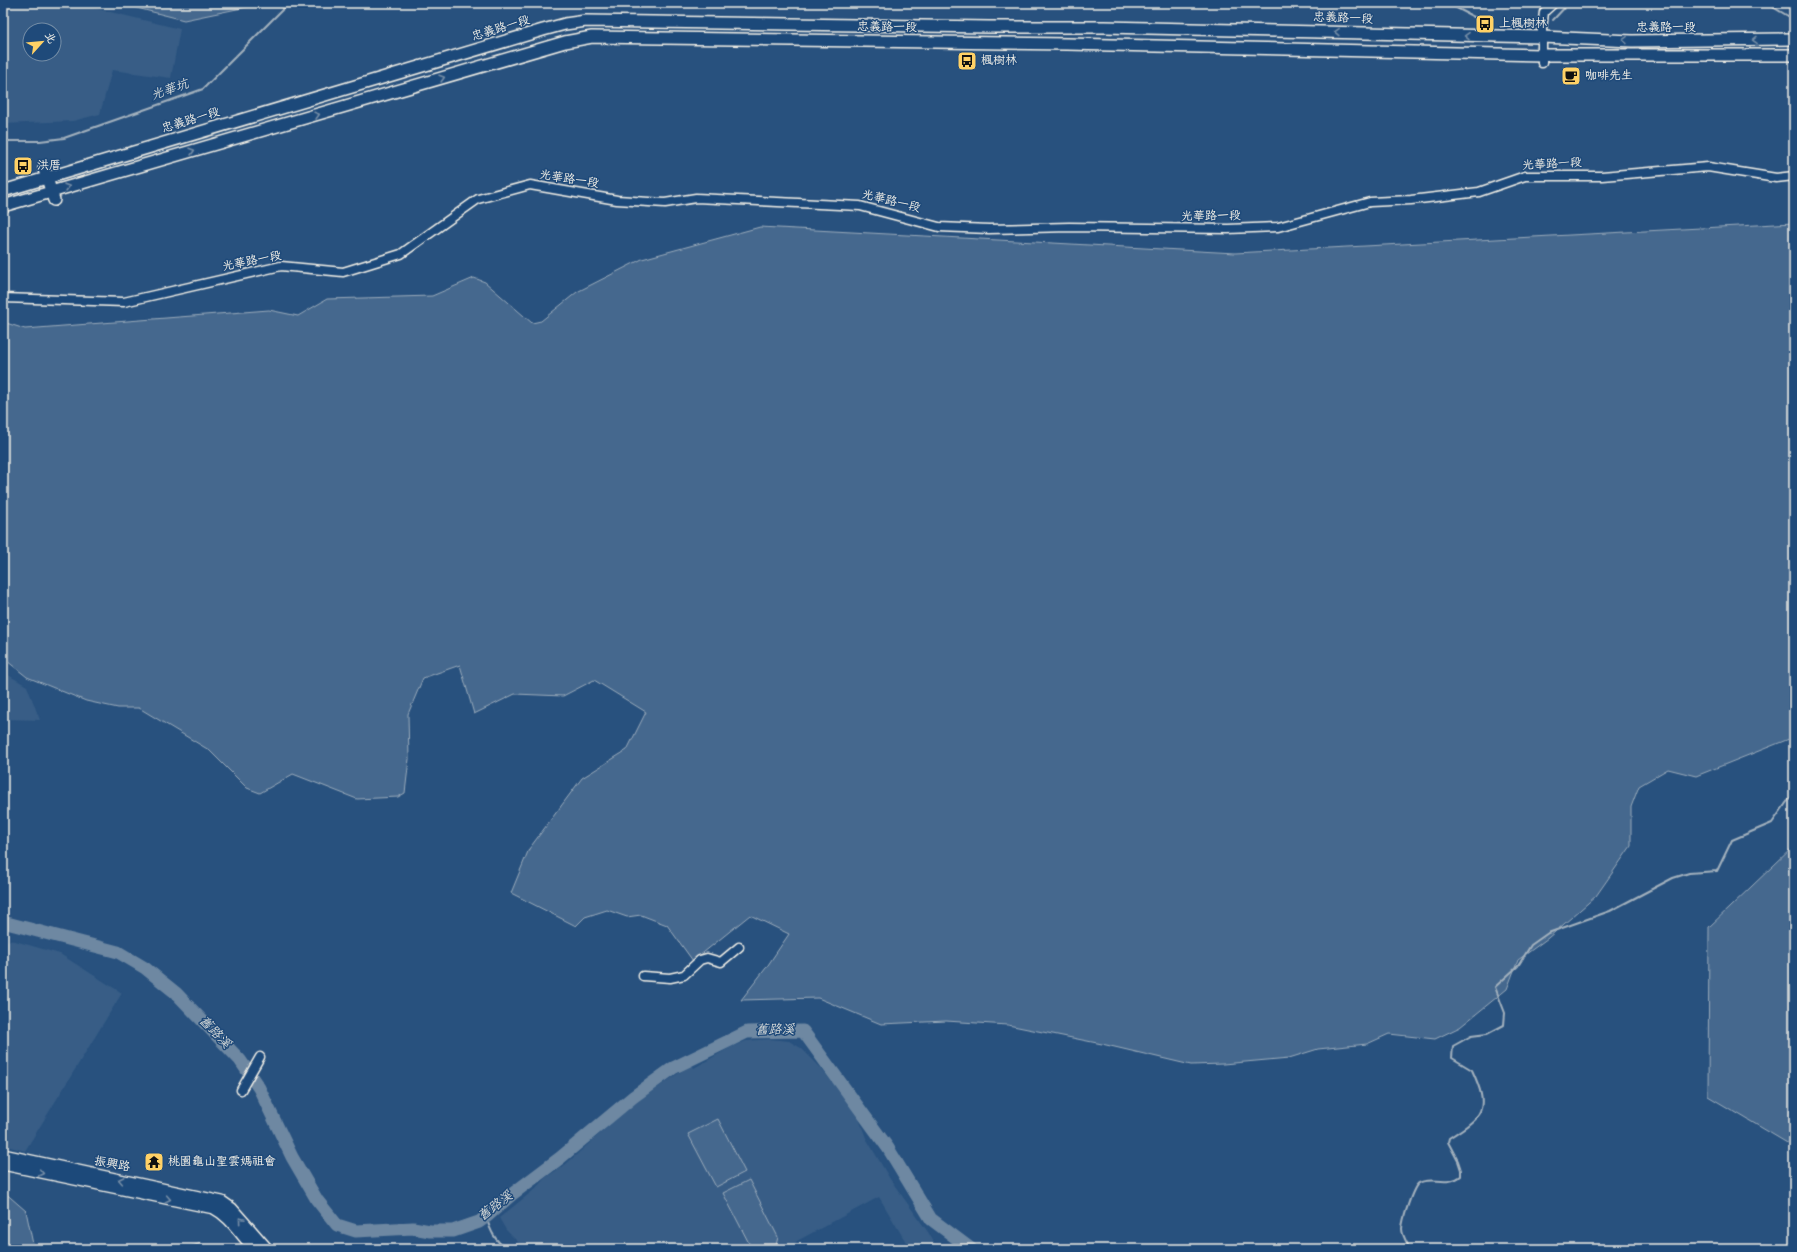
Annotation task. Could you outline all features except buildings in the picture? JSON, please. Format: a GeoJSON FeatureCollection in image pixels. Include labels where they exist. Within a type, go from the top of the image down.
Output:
{"type":"FeatureCollection","features":[{"type":"Feature","properties":{"kind":"main road","name":"忠義路一段"},"geometry":{"type":"LineString","coordinates":[[3,190],[45,173],[409,66],[565,24],[586,21],[989,23],[1277,28],[1632,41],[1794,39]]}},
{"type":"Feature","properties":{"kind":"main road"},"geometry":{"type":"LineString","coordinates":[[989,23],[989,46]]}},
{"type":"Feature","properties":{"kind":"main road"},"geometry":{"type":"LineString","coordinates":[[1276,53],[1277,28]]}},
{"type":"Feature","properties":{"kind":"main road","name":"忠義路一段"},"geometry":{"type":"LineString","coordinates":[[3,206],[53,196],[416,89],[565,42],[592,37],[1542,59],[1794,55]]}},
{"type":"Feature","properties":{"kind":"main road"},"geometry":{"type":"LineString","coordinates":[[409,66],[416,89]]}},
{"type":"Feature","properties":{"kind":"main road"},"geometry":{"type":"LineString","coordinates":[[45,173],[53,196]]}},
{"type":"Feature","properties":{"kind":"main road","name":"振興路"},"geometry":{"type":"LineString","coordinates":[[3,1155],[222,1202],[232,1209],[267,1249]]}},
{"type":"Feature","properties":{"kind":"main road","name":"振興路"},"geometry":{"type":"LineString","coordinates":[[3,1164],[214,1208],[225,1215],[247,1242],[255,1249]]}},
{"type":"Feature","properties":{"kind":"street"},"geometry":{"type":"LineString","coordinates":[[1542,59],[1544,12],[1554,3]]}},
{"type":"Feature","properties":{"kind":"street","name":"光華路一段"},"geometry":{"type":"LineString","coordinates":[[3,298],[124,302],[281,266],[343,272],[401,254],[478,199],[530,186],[617,200],[665,203],[696,198],[860,206],[939,227],[989,229],[1069,227],[1228,229],[1278,227],[1370,202],[1411,200],[1479,192],[1525,176],[1602,176],[1708,167],[1776,178],[1794,176]]}},
{"type":"Feature","properties":{"kind":"street"},"geometry":{"type":"LineString","coordinates":[[643,976],[670,978],[684,975],[700,960],[707,958],[721,962],[739,947]]}},
{"type":"Feature","properties":{"kind":"street"},"geometry":{"type":"LineString","coordinates":[[241,1090],[260,1057]]}},
{"type":"Feature","properties":{"kind":"shaded area"},"geometry":{"type":"Polygon","coordinates":[[[3,3],[74,3],[180,29],[171,78],[112,70],[100,114],[73,121],[3,124],[3,3]]]}},
{"type":"Feature","properties":{"kind":"shaded area"},"geometry":{"type":"Polygon","coordinates":[[[117,3],[266,3],[184,20],[117,3]]]}},
{"type":"Feature","properties":{"kind":"shaded area"},"geometry":{"type":"Polygon","coordinates":[[[1794,223],[1794,737],[1696,776],[1668,769],[1639,786],[1631,807],[1631,846],[1596,896],[1548,938],[1518,960],[1507,989],[1460,1027],[1435,1039],[1389,1034],[1367,1044],[1318,1049],[1289,1058],[1223,1064],[1191,1065],[1102,1044],[1008,1025],[946,1021],[881,1024],[818,998],[741,1000],[766,968],[789,934],[750,915],[693,961],[667,925],[641,915],[627,917],[607,910],[585,917],[576,926],[511,893],[529,849],[582,778],[627,750],[646,712],[594,680],[563,696],[515,694],[474,714],[460,665],[423,678],[408,714],[409,759],[405,793],[398,797],[357,799],[293,774],[260,793],[247,788],[209,750],[139,708],[118,708],[86,701],[27,677],[7,661],[3,661],[3,322],[25,329],[269,310],[298,316],[327,299],[432,296],[474,278],[485,282],[532,323],[541,321],[577,292],[642,259],[760,227],[1235,253],[1794,223]]]}},
{"type":"Feature","properties":{"kind":"shaded area"},"geometry":{"type":"Polygon","coordinates":[[[3,672],[27,686],[40,720],[3,719],[3,672]]]}},
{"type":"Feature","properties":{"kind":"shaded area"},"geometry":{"type":"Polygon","coordinates":[[[1794,846],[1794,1147],[1708,1096],[1709,927],[1794,846]]]}},
{"type":"Feature","properties":{"kind":"shaded area"},"geometry":{"type":"Polygon","coordinates":[[[3,940],[15,941],[60,954],[122,993],[25,1151],[3,1145],[3,940]]]}},
{"type":"Feature","properties":{"kind":"shaded area"},"geometry":{"type":"Polygon","coordinates":[[[770,1039],[789,1041],[801,1048],[821,1068],[857,1113],[866,1138],[890,1179],[928,1232],[938,1249],[910,1249],[879,1197],[797,1241],[791,1249],[525,1249],[506,1230],[499,1218],[534,1190],[545,1178],[566,1164],[632,1105],[692,1064],[694,1068],[731,1047],[746,1041],[770,1039]]]}},
{"type":"Feature","properties":{"kind":"shaded area"},"geometry":{"type":"Polygon","coordinates":[[[718,1119],[745,1172],[716,1187],[688,1134],[718,1119]]]}},
{"type":"Feature","properties":{"kind":"shaded area"},"geometry":{"type":"Polygon","coordinates":[[[749,1180],[778,1237],[775,1249],[752,1249],[723,1193],[749,1180]]]}},
{"type":"Feature","properties":{"kind":"shaded area"},"geometry":{"type":"Polygon","coordinates":[[[3,1191],[26,1211],[34,1249],[3,1249],[3,1191]]]}},
{"type":"Feature","properties":{"kind":"shaded area"},"geometry":{"type":"Polygon","coordinates":[[[201,1243],[206,1249],[184,1249],[201,1243]]]}},
{"type":"Feature","properties":{"kind":"waterway","name":"光華坑"},"geometry":{"type":"LineString","coordinates":[[3,141],[40,141],[64,138],[203,89],[285,7],[313,3]]}},
{"type":"Feature","properties":{"kind":"waterway","name":"光華坑"},"geometry":{"type":"LineString","coordinates":[[1447,3],[1474,17],[1485,19]]}},
{"type":"Feature","properties":{"kind":"waterway","name":"光華坑"},"geometry":{"type":"LineString","coordinates":[[1553,20],[1569,3]]}},
{"type":"Feature","properties":{"kind":"waterway","name":"光華坑"},"geometry":{"type":"LineString","coordinates":[[1766,3],[1788,16],[1794,16]]}},
{"type":"Feature","properties":{"kind":"waterway"},"geometry":{"type":"LineString","coordinates":[[1410,1249],[1402,1229],[1408,1204],[1414,1190],[1419,1183],[1424,1181],[1450,1181],[1461,1176],[1458,1161],[1448,1142],[1449,1138],[1470,1124],[1476,1117],[1482,1103],[1478,1083],[1472,1070],[1452,1058],[1453,1046],[1471,1036],[1487,1034],[1504,1025],[1505,1013],[1495,987],[1518,966],[1531,945],[1548,933],[1610,911],[1673,878],[1689,873],[1717,871],[1732,840],[1772,823],[1789,799],[1794,797]]}},
{"type":"Feature","properties":{"kind":"waterway","name":"舊路溪"},"geometry":{"type":"LineString","coordinates":[[3,922],[118,952],[145,968],[176,993],[240,1060],[259,1088],[292,1157],[317,1200],[337,1225],[356,1231],[413,1228],[430,1231],[453,1231],[479,1222],[511,1195],[560,1158],[633,1097],[673,1068],[747,1032],[803,1031],[888,1148],[931,1219],[971,1249]]}},
{"type":"Feature","properties":{"kind":"waterway"},"geometry":{"type":"LineString","coordinates":[[486,1217],[493,1235],[506,1249]]}},
{"type":"Feature","properties":{"kind":"place","name":"上楓樹林"},"geometry":{"type":"Point","coordinates":[1485,24]}},
{"type":"Feature","properties":{"kind":"place","name":"楓樹林"},"geometry":{"type":"Point","coordinates":[967,61]}},
{"type":"Feature","properties":{"kind":"place","name":"咖啡先生"},"geometry":{"type":"Point","coordinates":[1571,76]}},
{"type":"Feature","properties":{"kind":"place","name":"洪厝"},"geometry":{"type":"Point","coordinates":[23,166]}},
{"type":"Feature","properties":{"kind":"place","name":"桃園龜山聖雲媽祖會"},"geometry":{"type":"Point","coordinates":[154,1162]}}]}
